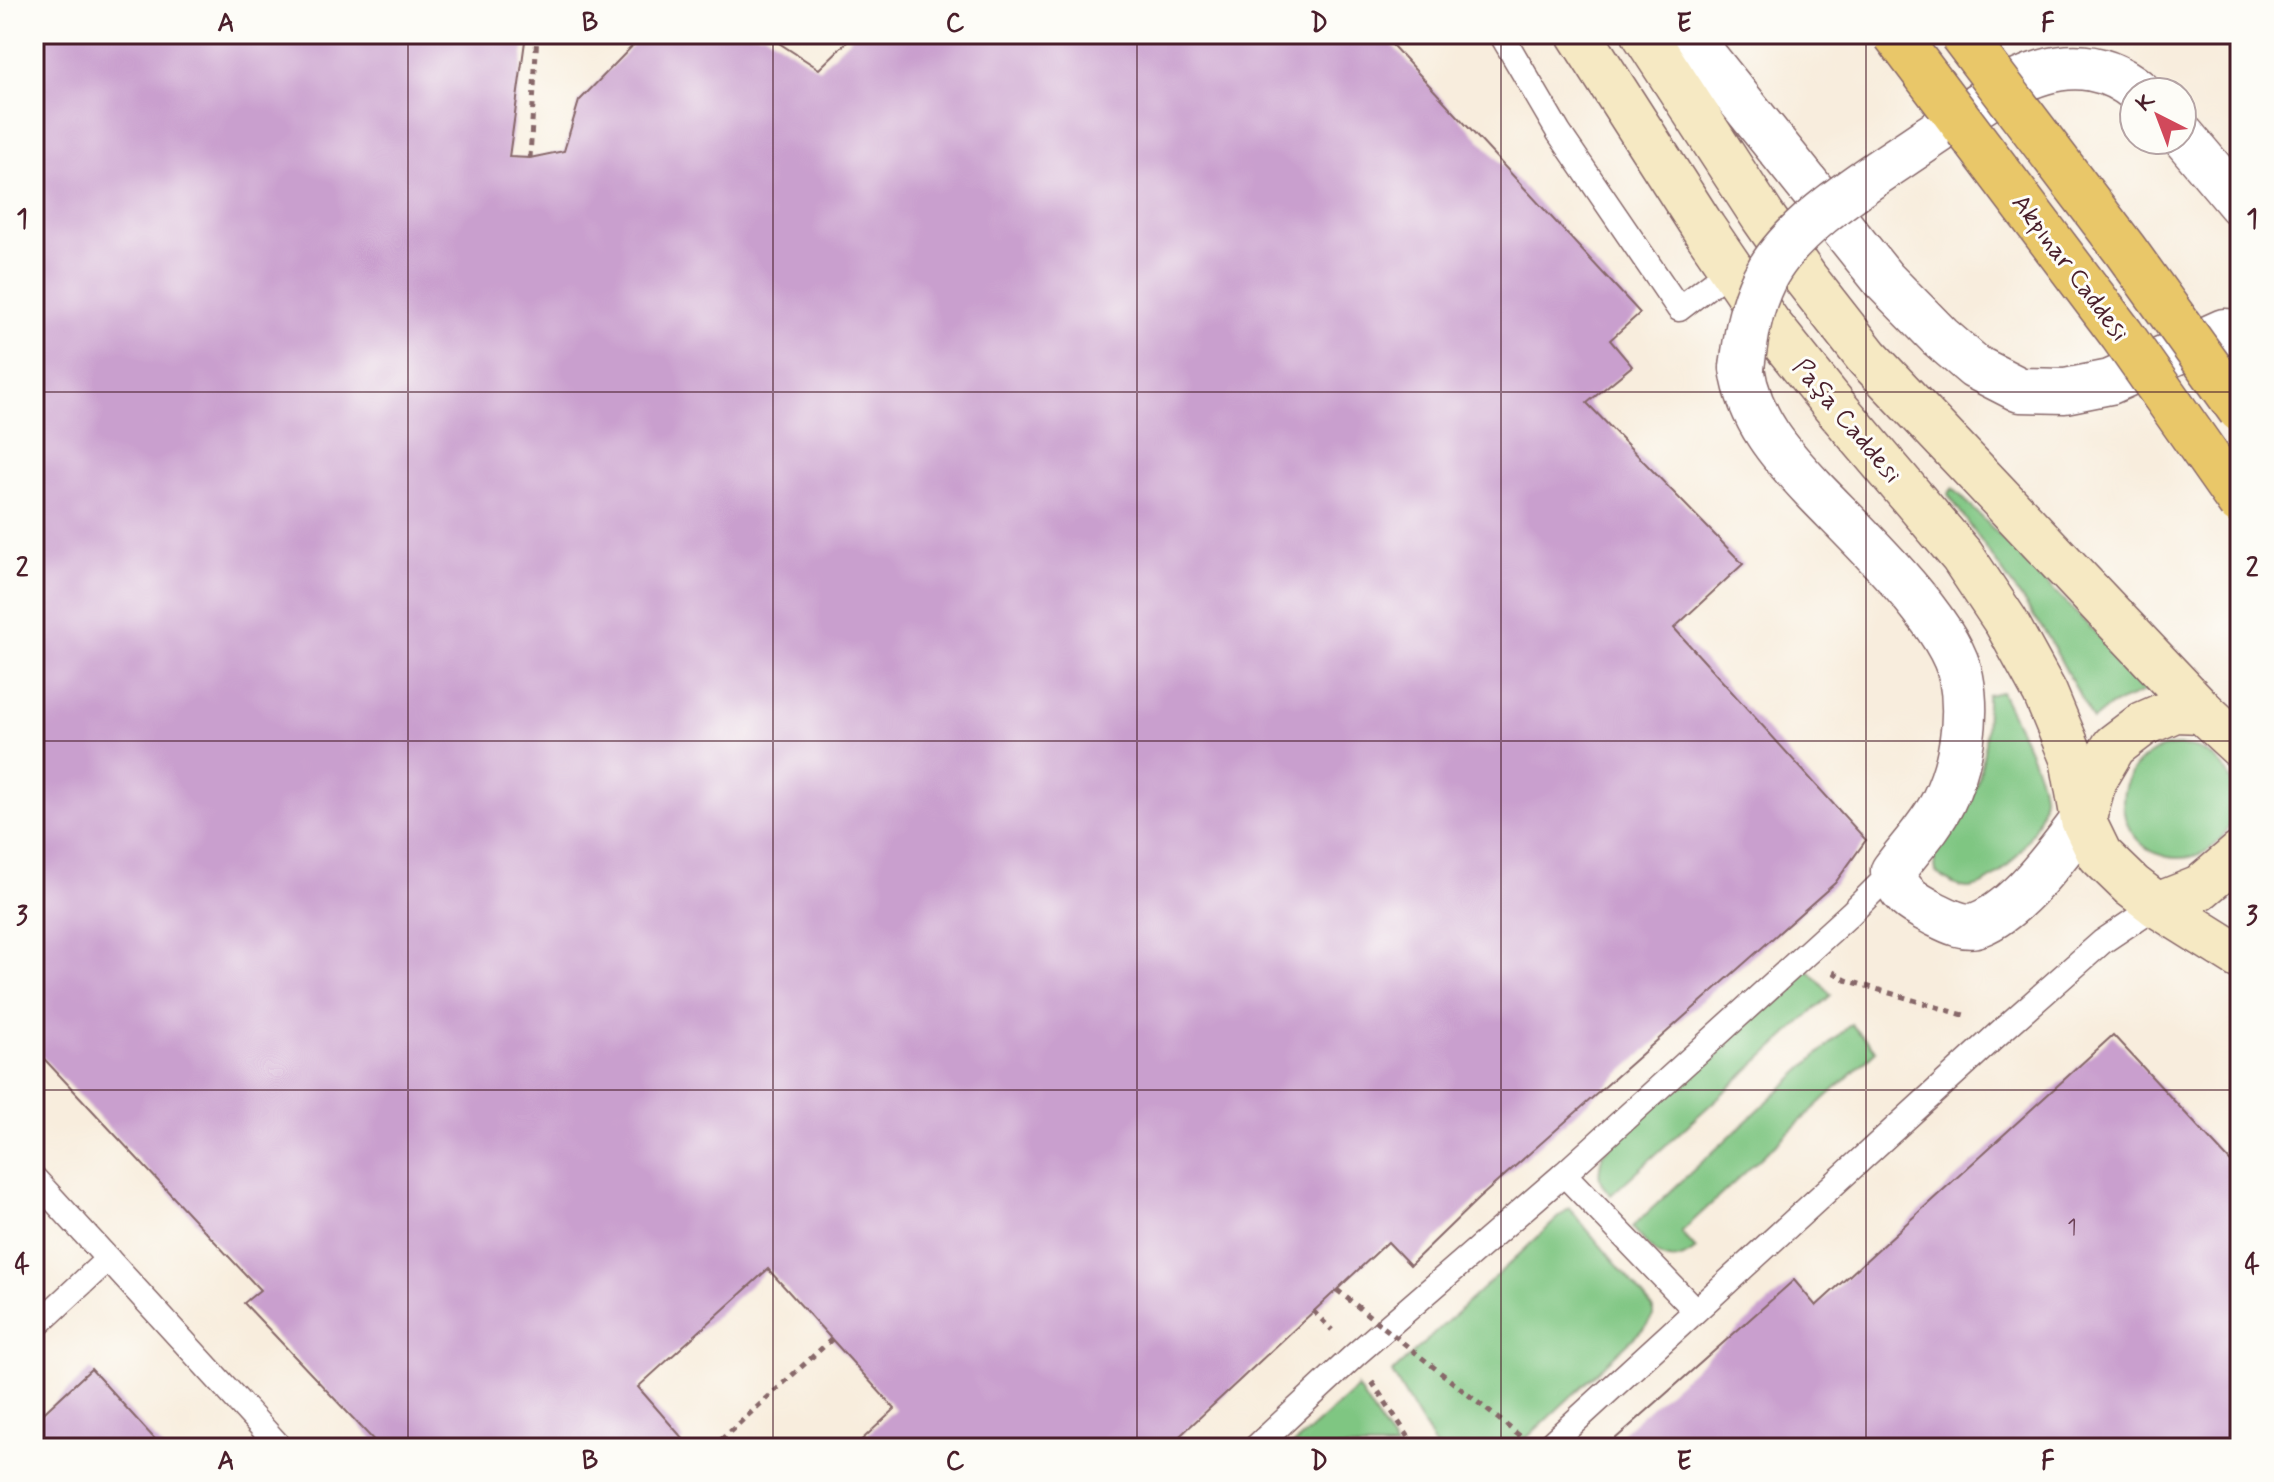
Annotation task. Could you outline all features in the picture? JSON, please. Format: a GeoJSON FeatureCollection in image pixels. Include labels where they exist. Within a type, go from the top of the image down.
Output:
{"type":"FeatureCollection","features":[{"type":"Feature","properties":{"kind":"main road","name":"Paşa Caddesi"},"geometry":{"type":"LineString","coordinates":[[1579,34],[1768,323],[1962,556],[2006,622],[2045,693],[2072,758],[2083,820],[2100,855],[2157,905]]}},
{"type":"Feature","properties":{"kind":"main road"},"geometry":{"type":"LineString","coordinates":[[1644,34],[1763,217],[1806,279],[1867,357],[2202,711],[2240,746]]}},
{"type":"Feature","properties":{"kind":"main road","name":"Akpınar Caddesi"},"geometry":{"type":"LineString","coordinates":[[1895,34],[2122,335],[2240,503]]}},
{"type":"Feature","properties":{"kind":"main road","name":"Akpınar Caddesi"},"geometry":{"type":"LineString","coordinates":[[1961,34],[2125,250],[2240,410]]}},
{"type":"Feature","properties":{"kind":"main road"},"geometry":{"type":"LineString","coordinates":[[2083,820],[2095,778],[2114,746],[2143,724],[2175,710],[2202,711]]}},
{"type":"Feature","properties":{"kind":"main road"},"geometry":{"type":"LineString","coordinates":[[2157,905],[2200,888],[2240,854]]}},
{"type":"Feature","properties":{"kind":"main road"},"geometry":{"type":"LineString","coordinates":[[2157,905],[2240,957]]}},
{"type":"Feature","properties":{"kind":"street"},"geometry":{"type":"LineString","coordinates":[[1687,34],[1884,280],[1940,337],[1975,367],[2020,390],[2065,391],[2110,382],[2224,331],[2240,332]]}},
{"type":"Feature","properties":{"kind":"street"},"geometry":{"type":"LineString","coordinates":[[2083,820],[2042,874],[2005,907],[1978,924],[1956,924],[1905,898],[1893,871],[1942,804],[1959,762],[1963,719],[1961,676],[1947,642],[1898,578],[1796,471],[1763,431],[1745,389],[1742,368],[1748,322],[1765,276],[1789,245],[1823,212],[1927,139],[2026,77],[2065,66],[2098,68],[2118,80]]}},
{"type":"Feature","properties":{"kind":"street"},"geometry":{"type":"LineString","coordinates":[[2198,154],[2240,204]]}},
{"type":"Feature","properties":{"kind":"lane"},"geometry":{"type":"LineString","coordinates":[[1501,34],[1559,133],[1679,309],[1731,269]]}},
{"type":"Feature","properties":{"kind":"lane"},"geometry":{"type":"LineString","coordinates":[[1255,1448],[1355,1355],[1564,1174],[1893,871]]}},
{"type":"Feature","properties":{"kind":"lane"},"geometry":{"type":"LineString","coordinates":[[1546,1448],[1998,1034],[2102,942],[2157,905]]}},
{"type":"Feature","properties":{"kind":"lane"},"geometry":{"type":"LineString","coordinates":[[1564,1174],[1695,1310]]}},
{"type":"Feature","properties":{"kind":"lane"},"geometry":{"type":"LineString","coordinates":[[34,1178],[281,1448]]}},
{"type":"Feature","properties":{"kind":"lane"},"geometry":{"type":"LineString","coordinates":[[34,1328],[108,1259]]}},
{"type":"Feature","properties":{"kind":"path"},"geometry":{"type":"LineString","coordinates":[[530,158],[537,34]]}},
{"type":"Feature","properties":{"kind":"path"},"geometry":{"type":"LineString","coordinates":[[1805,955],[1846,980],[1980,1020],[1998,1034]]}},
{"type":"Feature","properties":{"kind":"path"},"geometry":{"type":"LineString","coordinates":[[34,1110],[39,1115],[34,1119]]}},
{"type":"Feature","properties":{"kind":"path"},"geometry":{"type":"LineString","coordinates":[[1337,1290],[1535,1448]]}},
{"type":"Feature","properties":{"kind":"path"},"geometry":{"type":"LineString","coordinates":[[712,1448],[832,1339]]}},
{"type":"Feature","properties":{"kind":"green space"},"geometry":{"type":"Polygon","coordinates":[[[1953,488],[2151,689],[2110,706],[2093,720],[2047,635],[1948,494],[1953,488]]]}},
{"type":"Feature","properties":{"kind":"green space"},"geometry":{"type":"Polygon","coordinates":[[[2001,692],[2034,763],[2043,791],[2043,802],[2035,827],[2006,868],[1981,885],[1964,888],[1936,872],[1933,851],[1961,817],[1975,790],[1985,742],[1987,695],[2001,692]]]}},
{"type":"Feature","properties":{"kind":"green space"},"geometry":{"type":"Polygon","coordinates":[[[2179,746],[2200,750],[2219,762],[2231,781],[2235,802],[2231,823],[2219,842],[2200,854],[2179,858],[2158,854],[2139,842],[2127,823],[2123,802],[2127,781],[2139,762],[2158,750],[2179,746]]]}},
{"type":"Feature","properties":{"kind":"green space"},"geometry":{"type":"Polygon","coordinates":[[[1804,965],[1831,995],[1611,1195],[1600,1176],[1603,1153],[1804,965]]]}},
{"type":"Feature","properties":{"kind":"green space"},"geometry":{"type":"Polygon","coordinates":[[[1851,1024],[1876,1051],[1681,1232],[1696,1249],[1676,1259],[1668,1259],[1653,1251],[1632,1227],[1851,1024]]]}},
{"type":"Feature","properties":{"kind":"green space"},"geometry":{"type":"Polygon","coordinates":[[[1569,1208],[1653,1308],[1653,1316],[1516,1448],[1436,1448],[1392,1373],[1569,1208]]]}},
{"type":"Feature","properties":{"kind":"green space"},"geometry":{"type":"Polygon","coordinates":[[[1357,1388],[1396,1448],[1290,1448],[1357,1388]]]}},
{"type":"Feature","properties":{"kind":"building"},"geometry":{"type":"Polygon","coordinates":[[[61,34],[526,34],[509,157],[530,158],[564,151],[579,101],[644,34],[765,34],[819,69],[855,34],[1382,34],[1640,313],[1610,340],[1632,366],[1587,403],[1743,564],[1674,628],[1866,840],[1835,883],[1478,1199],[1410,1265],[1388,1242],[1167,1448],[853,1448],[895,1409],[768,1269],[638,1387],[684,1440],[675,1448],[381,1448],[244,1303],[260,1290],[34,1048],[34,40],[61,34]]]}},
{"type":"Feature","properties":{"kind":"building"},"geometry":{"type":"Polygon","coordinates":[[[2113,1035],[2240,1172],[2240,1448],[1605,1448],[1794,1280],[1816,1306],[2113,1035]]]}},
{"type":"Feature","properties":{"kind":"building"},"geometry":{"type":"Polygon","coordinates":[[[91,1369],[163,1448],[34,1448],[34,1422],[91,1369]]]}}]}
